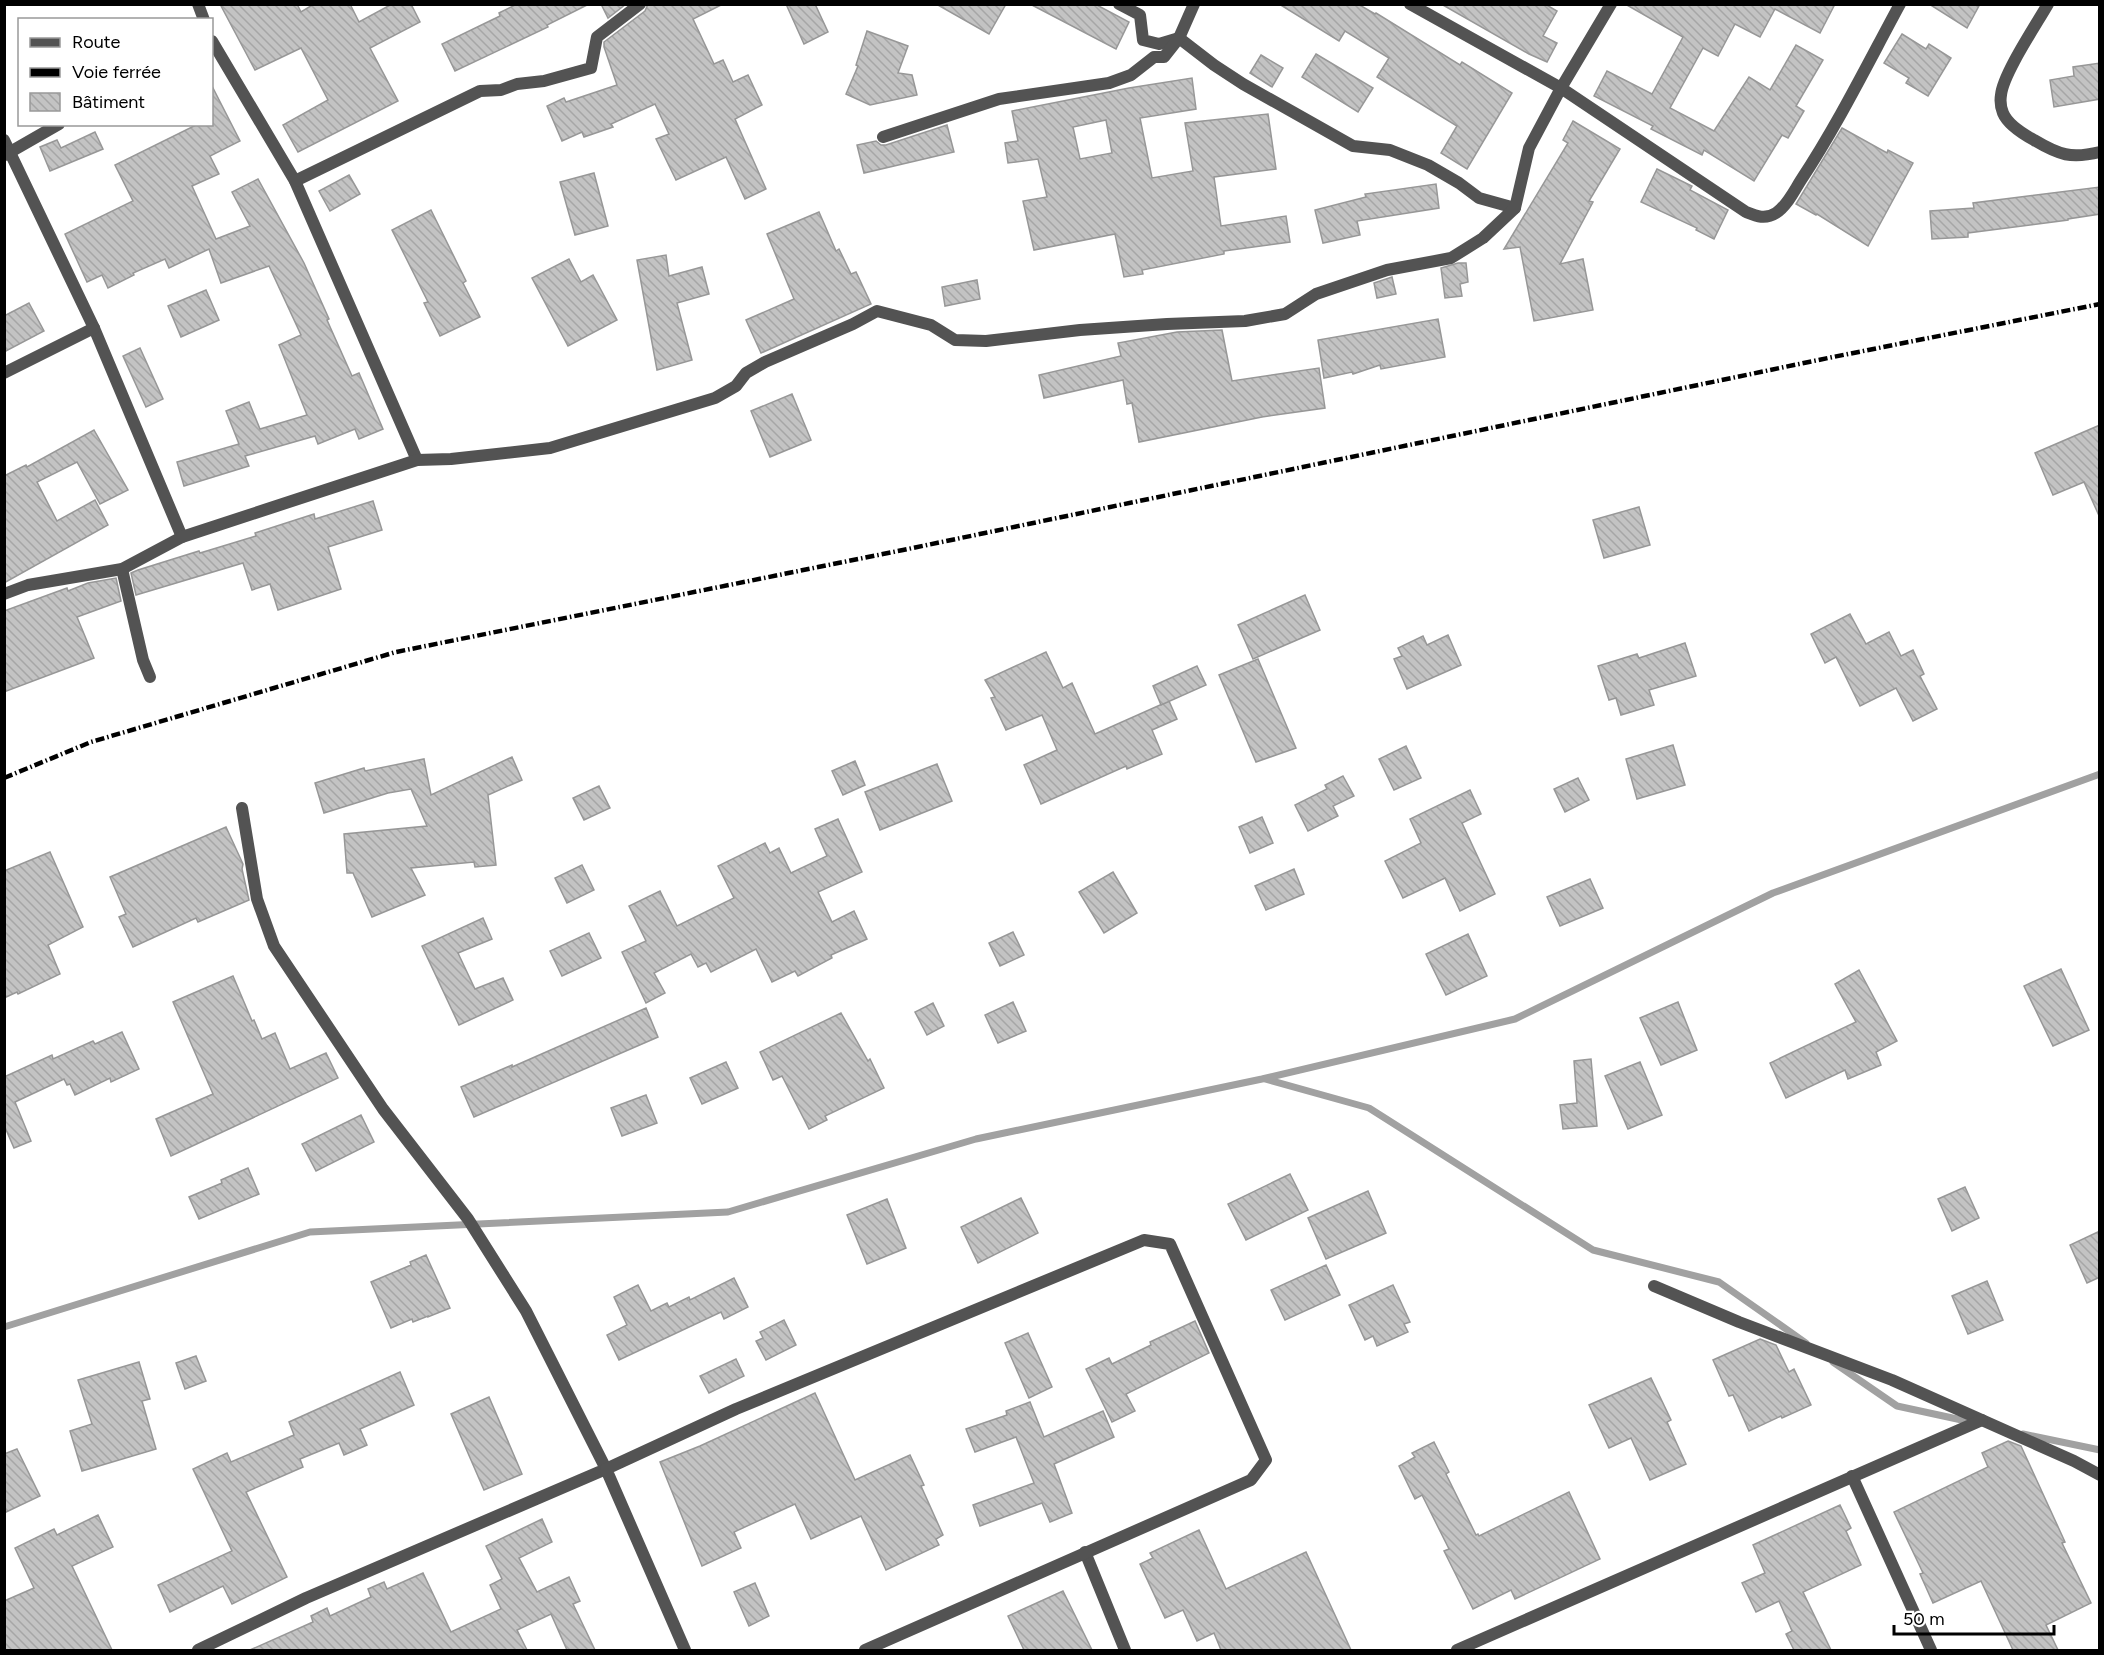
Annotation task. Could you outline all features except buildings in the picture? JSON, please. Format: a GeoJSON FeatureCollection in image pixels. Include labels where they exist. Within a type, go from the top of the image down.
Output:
{"type":"FeatureCollection","features":[{"type":"Feature","properties":{"kind":"street"},"geometry":{"type":"LineString","coordinates":[[295,181],[480,91],[501,90],[591,68],[597,37],[640,4]]}},
{"type":"Feature","properties":{"kind":"street"},"geometry":{"type":"LineString","coordinates":[[1119,4],[1140,15],[1143,40],[1159,44],[1179,38]]}},
{"type":"Feature","properties":{"kind":"street"},"geometry":{"type":"LineString","coordinates":[[883,137],[999,99],[1109,83],[1131,75],[1154,57],[1164,57],[1179,38],[1194,4]]}},
{"type":"Feature","properties":{"kind":"street"},"geometry":{"type":"LineString","coordinates":[[1410,4],[1561,88],[1746,212],[1767,217],[1777,212],[1786,203],[1816,157],[1900,4]]}},
{"type":"Feature","properties":{"kind":"street"},"geometry":{"type":"LineString","coordinates":[[4,594],[28,585],[122,569],[182,537],[417,460],[450,459],[550,448],[715,398],[736,386],[746,373],[765,362],[853,324],[877,311],[931,325],[954,340],[986,341],[1080,330],[1245,321],[1285,314],[1316,294],[1387,270],[1451,258],[1483,238],[1515,208],[1530,148],[1561,88],[1611,4]]}},
{"type":"Feature","properties":{"kind":"street"},"geometry":{"type":"LineString","coordinates":[[2048,4],[2006,79],[2001,95],[2002,113],[2009,123],[2052,151],[2065,156],[2084,156],[2100,152]]}},
{"type":"Feature","properties":{"kind":"street"},"geometry":{"type":"LineString","coordinates":[[1179,38],[1243,84],[1353,146],[1390,150],[1428,165],[1460,183],[1479,198],[1515,208]]}},
{"type":"Feature","properties":{"kind":"street"},"geometry":{"type":"LineString","coordinates":[[213,43],[295,181],[417,460]]}},
{"type":"Feature","properties":{"kind":"street"},"geometry":{"type":"LineString","coordinates":[[8,154],[56,126]]}},
{"type":"Feature","properties":{"kind":"street"},"geometry":{"type":"LineString","coordinates":[[4,140],[8,154],[94,328],[182,537]]}},
{"type":"Feature","properties":{"kind":"street"},"geometry":{"type":"LineString","coordinates":[[4,373],[94,328]]}},
{"type":"Feature","properties":{"kind":"street"},"geometry":{"type":"LineString","coordinates":[[122,569],[150,677]]}},
{"type":"Feature","properties":{"kind":"street"},"geometry":{"type":"LineString","coordinates":[[242,808],[257,899],[274,946],[383,1109],[474,1228],[526,1311],[606,1469],[685,1650]]}},
{"type":"Feature","properties":{"kind":"street"},"geometry":{"type":"LineString","coordinates":[[198,1650],[306,1598],[606,1469],[736,1409],[1144,1240],[1170,1244],[1266,1460],[1251,1480],[865,1650]]}},
{"type":"Feature","properties":{"kind":"street"},"geometry":{"type":"LineString","coordinates":[[1653,1286],[1739,1322],[1892,1380],[2074,1461],[2100,1475]]}},
{"type":"Feature","properties":{"kind":"street"},"geometry":{"type":"LineString","coordinates":[[1457,1650],[1982,1420]]}},
{"type":"Feature","properties":{"kind":"street"},"geometry":{"type":"LineString","coordinates":[[1852,1476],[1931,1650]]}},
{"type":"Feature","properties":{"kind":"street"},"geometry":{"type":"LineString","coordinates":[[1085,1552],[1125,1650]]}},
{"type":"Feature","properties":{"kind":"waterway"},"geometry":{"type":"LineString","coordinates":[[4,1327],[310,1232],[728,1212],[976,1139],[1262,1079],[1515,1019],[1773,893],[2100,774]]}},
{"type":"Feature","properties":{"kind":"waterway"},"geometry":{"type":"LineString","coordinates":[[1265,1079],[1369,1108],[1593,1250],[1719,1282],[1806,1343]]}},
{"type":"Feature","properties":{"kind":"waterway"},"geometry":{"type":"LineString","coordinates":[[1833,1362],[1897,1406],[1971,1422]]}},
{"type":"Feature","properties":{"kind":"waterway"},"geometry":{"type":"LineString","coordinates":[[2023,1434],[2100,1450]]}},
{"type":"Feature","properties":{"kind":"railway"},"geometry":{"type":"LineString","coordinates":[[4,778],[91,742],[396,652],[2100,304]]}}]}
